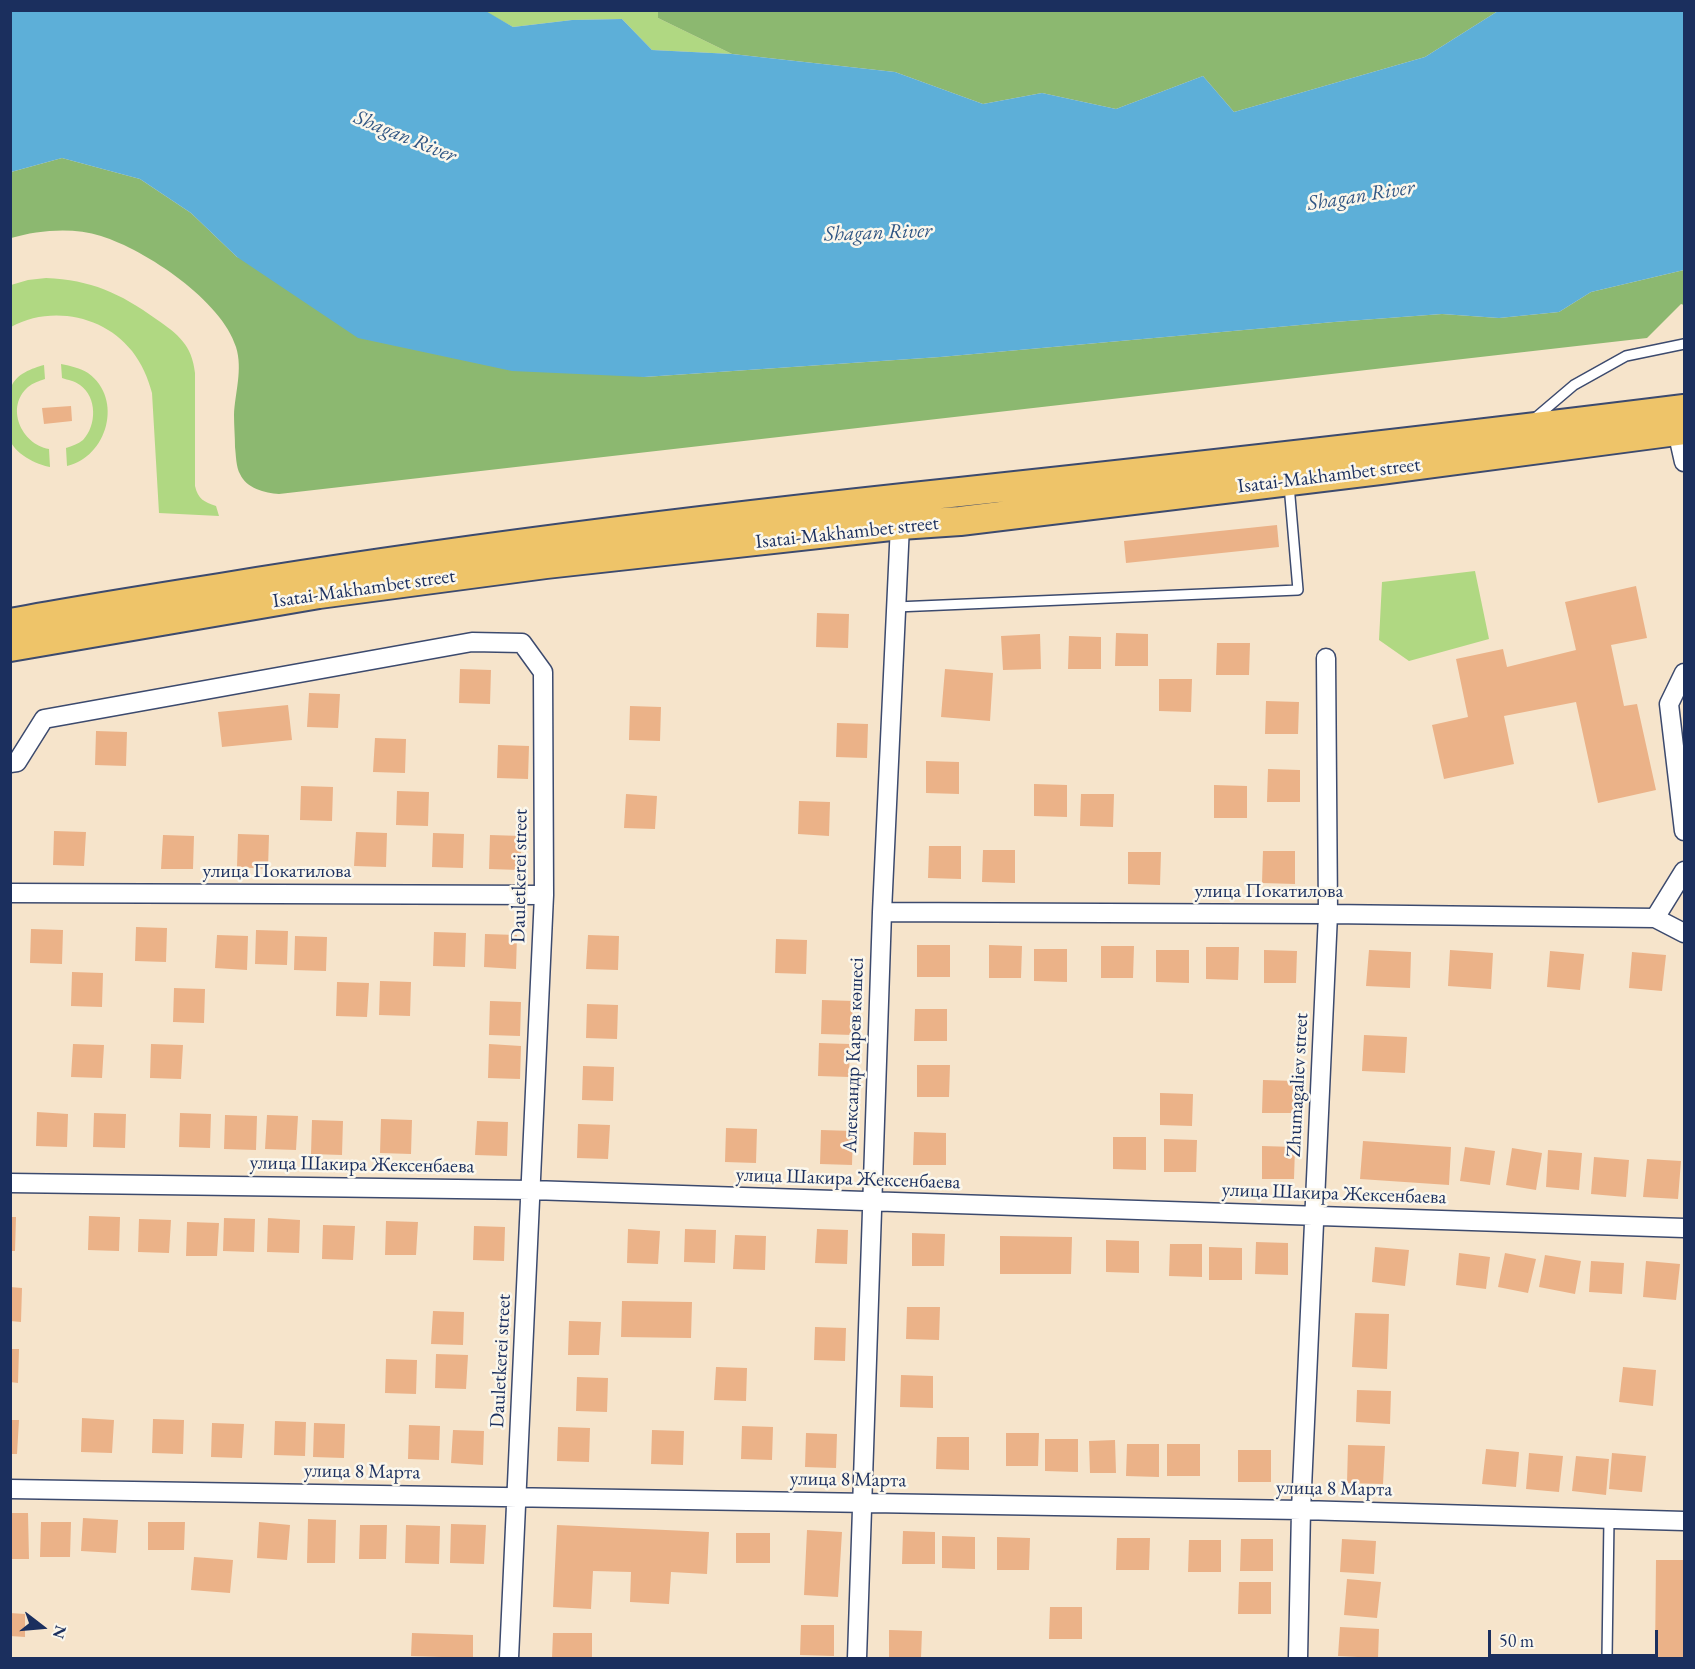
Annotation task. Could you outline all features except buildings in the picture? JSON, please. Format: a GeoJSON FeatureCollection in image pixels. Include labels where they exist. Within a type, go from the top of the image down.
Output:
{"type":"FeatureCollection","features":[{"type":"Feature","properties":{"kind":"main road","name":"Isatai-Makhambet street"},"geometry":{"type":"LineString","coordinates":[[10,647],[319,594],[546,564],[899,512],[1523,429],[1682,424]]}},
{"type":"Feature","properties":{"kind":"main road","name":"Isatai-Makhambet street"},"geometry":{"type":"LineString","coordinates":[[10,623],[339,569],[556,539],[899,512],[960,521],[1288,481],[1682,424]]}},
{"type":"Feature","properties":{"kind":"street"},"geometry":{"type":"LineString","coordinates":[[1682,424],[1684,462]]}},
{"type":"Feature","properties":{"kind":"street","name":"Александр Карев көшесі"},"geometry":{"type":"LineString","coordinates":[[857,1659],[882,912],[899,512]]}},
{"type":"Feature","properties":{"kind":"street","name":"Dauletkerei street"},"geometry":{"type":"LineString","coordinates":[[10,763],[17,762],[44,719],[472,642],[522,643],[543,672],[544,895],[509,1659]]}},
{"type":"Feature","properties":{"kind":"street","name":"Zhumagaliev street"},"geometry":{"type":"LineString","coordinates":[[1298,1659],[1301,1510],[1328,914],[1326,658]]}},
{"type":"Feature","properties":{"kind":"street"},"geometry":{"type":"LineString","coordinates":[[1684,673],[1669,704],[1684,831]]}},
{"type":"Feature","properties":{"kind":"street"},"geometry":{"type":"LineString","coordinates":[[1684,871],[1655,918],[1684,933]]}},
{"type":"Feature","properties":{"kind":"street","name":"улица Покатилова"},"geometry":{"type":"LineString","coordinates":[[10,893],[544,895]]}},
{"type":"Feature","properties":{"kind":"street","name":"улица Покатилова"},"geometry":{"type":"LineString","coordinates":[[882,912],[1655,918]]}},
{"type":"Feature","properties":{"kind":"street","name":"улица Шакира Жексенбаева"},"geometry":{"type":"LineString","coordinates":[[10,1184],[531,1190],[1684,1228]]}},
{"type":"Feature","properties":{"kind":"street","name":"улица 8 Марта"},"geometry":{"type":"LineString","coordinates":[[10,1489],[1301,1510],[1684,1521]]}},
{"type":"Feature","properties":{"kind":"lane"},"geometry":{"type":"LineString","coordinates":[[1523,429],[1574,386],[1626,356],[1684,344]]}},
{"type":"Feature","properties":{"kind":"lane"},"geometry":{"type":"LineString","coordinates":[[896,607],[1298,590],[1288,481]]}},
{"type":"Feature","properties":{"kind":"lane"},"geometry":{"type":"LineString","coordinates":[[1607,1659],[1609,1519]]}},
{"type":"Feature","properties":{"kind":"green space"},"geometry":{"type":"Polygon","coordinates":[[[658,10],[1498,11],[1425,57],[1234,112],[1203,76],[1116,109],[1042,93],[983,104],[895,72],[732,54],[658,18],[658,10]]]}},
{"type":"Feature","properties":{"kind":"green space"},"geometry":{"type":"Polygon","coordinates":[[[484,11],[658,11],[658,18],[732,54],[652,50],[622,19],[572,20],[513,27],[484,11]]]}},
{"type":"Feature","properties":{"kind":"green space"},"geometry":{"type":"Polygon","coordinates":[[[62,158],[140,179],[191,213],[237,257],[644,377],[940,357],[1442,314],[1499,318],[1559,312],[1591,292],[1684,270],[1684,305],[1681,304],[1647,338],[279,494],[251,486],[243,479],[239,471],[235,447],[234,415],[239,373],[236,347],[228,330],[199,295],[160,265],[101,236],[79,231],[56,231],[11,238],[11,172],[62,158]]]}},
{"type":"Feature","properties":{"kind":"green space"},"geometry":{"type":"Polygon","coordinates":[[[46,278],[91,285],[117,295],[164,324],[183,341],[191,355],[195,373],[195,486],[202,499],[216,506],[219,516],[159,513],[152,393],[139,361],[120,339],[107,329],[92,322],[59,315],[26,320],[11,327],[11,285],[46,278]]]}},
{"type":"Feature","properties":{"kind":"green space"},"geometry":{"type":"Polygon","coordinates":[[[61,364],[85,371],[99,384],[106,397],[108,411],[101,439],[81,460],[67,466],[66,448],[83,440],[88,434],[93,411],[86,390],[76,382],[62,378],[61,364]]]}},
{"type":"Feature","properties":{"kind":"green space"},"geometry":{"type":"Polygon","coordinates":[[[44,365],[45,379],[28,387],[21,395],[17,414],[19,424],[31,440],[49,449],[50,467],[32,461],[16,449],[10,439],[10,396],[13,383],[25,372],[44,365]]]}},
{"type":"Feature","properties":{"kind":"green space"},"geometry":{"type":"Polygon","coordinates":[[[1475,571],[1489,639],[1409,661],[1379,640],[1382,582],[1475,571]]]}},
{"type":"Feature","properties":{"kind":"water","name":"Shagan River"},"geometry":{"type":"Polygon","coordinates":[[[484,10],[513,27],[572,20],[622,19],[652,50],[732,54],[895,72],[983,104],[1042,93],[1116,109],[1203,76],[1234,112],[1425,57],[1498,11],[1684,11],[1684,270],[1591,292],[1559,312],[1499,318],[1442,314],[940,357],[644,377],[512,371],[358,338],[237,257],[191,213],[140,179],[62,158],[11,172],[11,11],[484,10]]]}}]}
